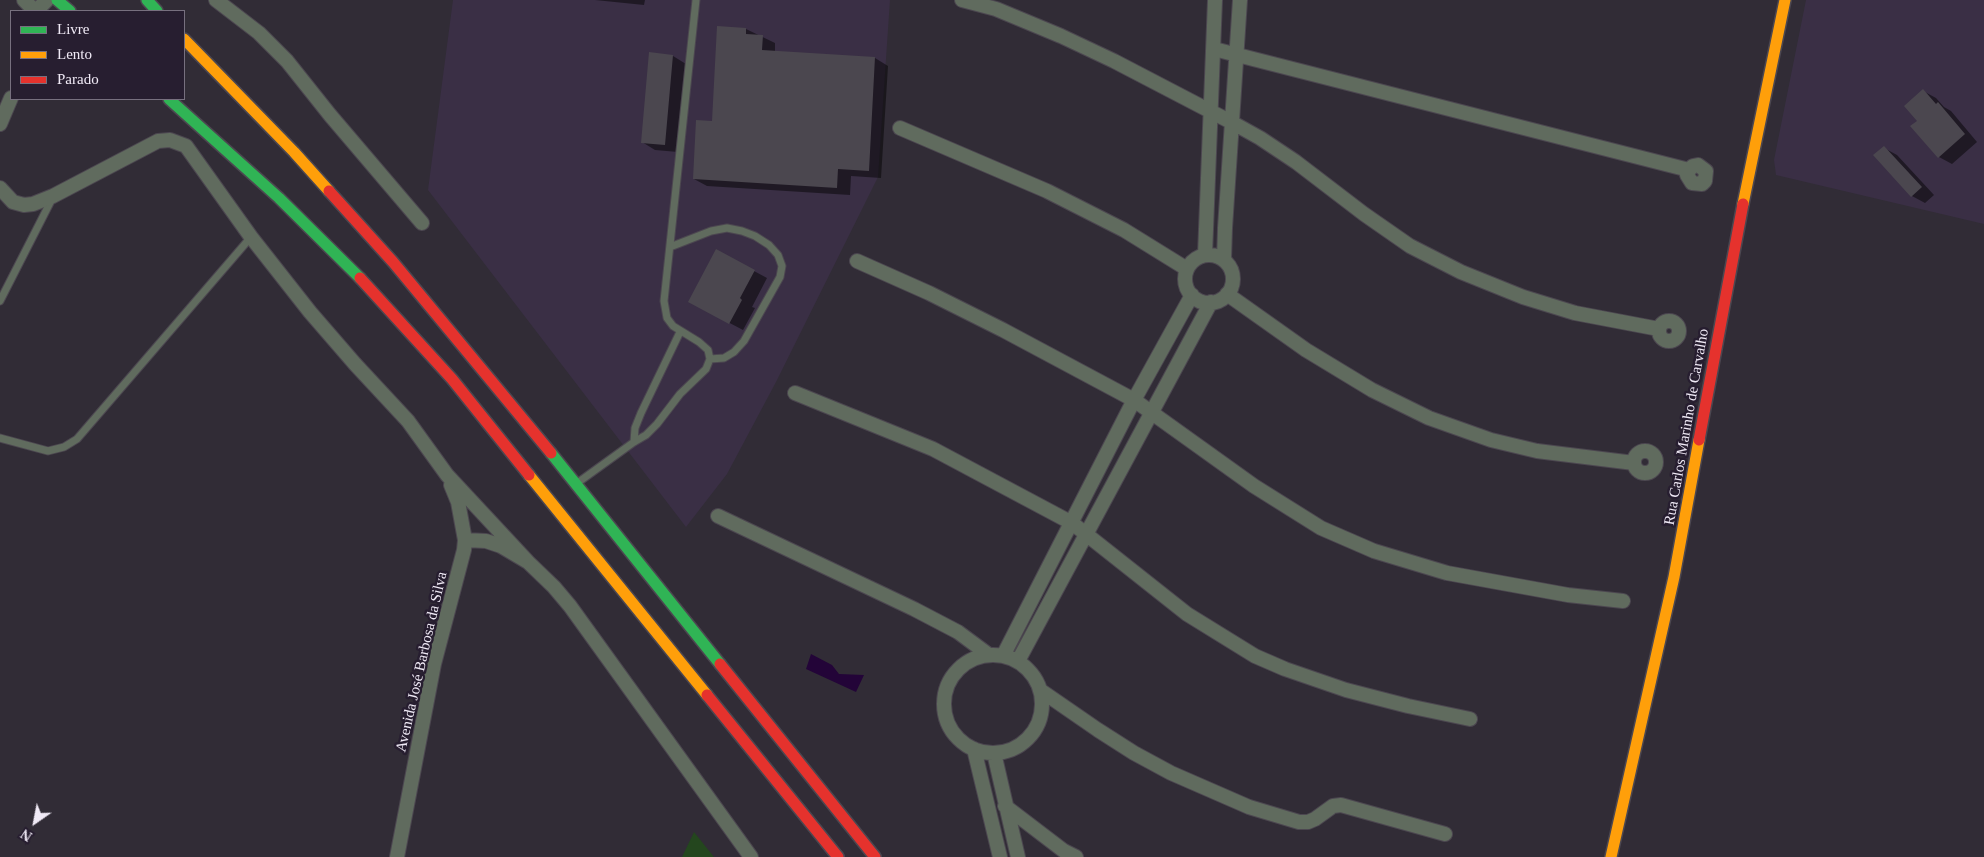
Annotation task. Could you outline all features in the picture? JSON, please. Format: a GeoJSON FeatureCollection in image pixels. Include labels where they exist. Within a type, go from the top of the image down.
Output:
{"type":"FeatureCollection","features":[{"type":"Feature","properties":{"kind":"main road"},"geometry":{"type":"LineString","coordinates":[[57,0],[69,10]]}},
{"type":"Feature","properties":{"kind":"main road"},"geometry":{"type":"LineString","coordinates":[[147,0],[156,10]]}},
{"type":"Feature","properties":{"kind":"main road","name":"Rua Carlos Marinho de Carvalho"},"geometry":{"type":"LineString","coordinates":[[1611,857],[1674,577],[1744,197],[1785,0]]}},
{"type":"Feature","properties":{"kind":"main road"},"geometry":{"type":"LineString","coordinates":[[185,39],[288,144],[393,262],[576,484],[875,857]]}},
{"type":"Feature","properties":{"kind":"main road"},"geometry":{"type":"LineString","coordinates":[[170,100],[279,198],[374,292],[452,379],[838,857]]}},
{"type":"Feature","properties":{"kind":"street"},"geometry":{"type":"LineString","coordinates":[[24,0],[35,10]]}},
{"type":"Feature","properties":{"kind":"street"},"geometry":{"type":"LineString","coordinates":[[37,10],[48,0]]}},
{"type":"Feature","properties":{"kind":"street"},"geometry":{"type":"LineString","coordinates":[[216,0],[260,33],[287,61],[330,115],[422,223]]}},
{"type":"Feature","properties":{"kind":"street"},"geometry":{"type":"LineString","coordinates":[[962,0],[996,9],[1061,36],[1114,61],[1233,123],[1296,162],[1364,214],[1410,246],[1461,272],[1523,297],[1575,313],[1659,329]]}},
{"type":"Feature","properties":{"kind":"street"},"geometry":{"type":"LineString","coordinates":[[1205,255],[1215,0]]}},
{"type":"Feature","properties":{"kind":"street"},"geometry":{"type":"LineString","coordinates":[[1224,260],[1240,0]]}},
{"type":"Feature","properties":{"kind":"street"},"geometry":{"type":"LineString","coordinates":[[1214,49],[1689,170]]}},
{"type":"Feature","properties":{"kind":"street"},"geometry":{"type":"LineString","coordinates":[[0,124],[10,100]]}},
{"type":"Feature","properties":{"kind":"street"},"geometry":{"type":"LineString","coordinates":[[176,141],[194,121]]}},
{"type":"Feature","properties":{"kind":"street"},"geometry":{"type":"LineString","coordinates":[[900,128],[1047,191],[1124,230],[1187,269]]}},
{"type":"Feature","properties":{"kind":"street"},"geometry":{"type":"LineString","coordinates":[[0,188],[7,198],[13,202],[24,205],[33,204],[53,196],[158,141],[176,141],[186,146],[251,237],[310,312],[354,364],[408,421],[447,475],[528,562],[545,577],[570,606],[751,857]]}},
{"type":"Feature","properties":{"kind":"street"},"geometry":{"type":"LineString","coordinates":[[1205,255],[1215,256],[1224,260],[1233,276],[1232,286],[1227,294],[1220,300],[1211,302],[1203,302],[1192,295],[1186,286],[1185,278],[1187,269],[1197,258],[1205,255]]}},
{"type":"Feature","properties":{"kind":"street"},"geometry":{"type":"LineString","coordinates":[[857,262],[929,293],[1134,400],[1152,411],[1254,486],[1321,528],[1374,551],[1447,573],[1568,596],[1623,601]]}},
{"type":"Feature","properties":{"kind":"street"},"geometry":{"type":"LineString","coordinates":[[1227,294],[1314,355],[1372,390],[1429,418],[1491,440],[1537,451],[1634,463]]}},
{"type":"Feature","properties":{"kind":"street"},"geometry":{"type":"LineString","coordinates":[[1004,654],[1134,400],[1192,295]]}},
{"type":"Feature","properties":{"kind":"street"},"geometry":{"type":"LineString","coordinates":[[1018,661],[1211,302]]}},
{"type":"Feature","properties":{"kind":"street"},"geometry":{"type":"LineString","coordinates":[[795,393],[933,449],[1072,524],[1187,614],[1255,656],[1285,669],[1346,690],[1470,719]]}},
{"type":"Feature","properties":{"kind":"street","name":"Avenida José Barbosa da Silva"},"geometry":{"type":"LineString","coordinates":[[397,857],[434,664],[463,556],[465,540],[458,502],[447,475]]}},
{"type":"Feature","properties":{"kind":"street"},"geometry":{"type":"LineString","coordinates":[[718,516],[914,609],[958,632],[989,654]]}},
{"type":"Feature","properties":{"kind":"street"},"geometry":{"type":"LineString","coordinates":[[465,540],[486,541],[501,546],[528,562]]}},
{"type":"Feature","properties":{"kind":"street"},"geometry":{"type":"LineString","coordinates":[[1004,654],[1018,661],[1030,671],[1038,683],[1042,697],[1042,712],[1036,728],[1025,742],[1011,750],[994,754],[974,749],[964,744],[952,732],[945,718],[943,702],[946,686],[954,672],[966,661],[982,655],[1004,654]]}},
{"type":"Feature","properties":{"kind":"street"},"geometry":{"type":"LineString","coordinates":[[1040,690],[1134,753],[1171,773],[1249,807],[1300,822],[1308,822],[1315,820],[1334,806],[1341,805],[1445,834]]}},
{"type":"Feature","properties":{"kind":"street"},"geometry":{"type":"LineString","coordinates":[[974,749],[1000,857]]}},
{"type":"Feature","properties":{"kind":"street"},"geometry":{"type":"LineString","coordinates":[[994,754],[1018,857]]}},
{"type":"Feature","properties":{"kind":"street"},"geometry":{"type":"LineString","coordinates":[[1005,806],[1064,855]]}},
{"type":"Feature","properties":{"kind":"lane"},"geometry":{"type":"LineString","coordinates":[[576,484],[634,442],[646,436],[658,424],[680,394],[706,369],[710,359],[708,350],[699,342],[673,326],[665,310],[664,301],[696,0]]}},
{"type":"Feature","properties":{"kind":"lane"},"geometry":{"type":"LineString","coordinates":[[0,301],[53,196]]}},
{"type":"Feature","properties":{"kind":"lane"},"geometry":{"type":"LineString","coordinates":[[670,247],[711,231],[727,228],[742,230],[755,236],[769,245],[778,254],[782,266],[780,277],[744,341],[734,352],[724,358],[710,359]]}},
{"type":"Feature","properties":{"kind":"lane"},"geometry":{"type":"LineString","coordinates":[[0,438],[48,451],[64,447],[77,439],[251,237]]}},
{"type":"Feature","properties":{"kind":"lane"},"geometry":{"type":"LineString","coordinates":[[634,442],[641,413],[680,332]]}},
{"type":"Feature","properties":{"kind":"shaded area"},"geometry":{"type":"Polygon","coordinates":[[[453,0],[890,0],[878,177],[776,382],[727,474],[686,527],[428,190],[453,0]]]}},
{"type":"Feature","properties":{"kind":"shaded area"},"geometry":{"type":"Polygon","coordinates":[[[1806,0],[1984,0],[1984,224],[1776,175],[1774,160],[1806,0]]]}},
{"type":"Feature","properties":{"kind":"shaded area"},"geometry":{"type":"Polygon","coordinates":[[[811,654],[832,665],[839,674],[864,675],[856,692],[806,669],[811,654]]]}},
{"type":"Feature","properties":{"kind":"green space"},"geometry":{"type":"Polygon","coordinates":[[[694,832],[714,857],[682,857],[694,832]]]}},
{"type":"Feature","properties":{"kind":"building"},"geometry":{"type":"Polygon","coordinates":[[[717,26],[746,28],[746,34],[763,35],[762,50],[875,57],[869,171],[838,169],[837,188],[693,179],[696,120],[712,121],[717,26]]]}},
{"type":"Feature","properties":{"kind":"building"},"geometry":{"type":"Polygon","coordinates":[[[649,52],[673,55],[665,145],[641,143],[649,52]]]}},
{"type":"Feature","properties":{"kind":"building"},"geometry":{"type":"Polygon","coordinates":[[[1923,89],[1936,104],[1938,102],[1965,134],[1938,158],[1910,126],[1917,121],[1904,106],[1923,89]]]}},
{"type":"Feature","properties":{"kind":"building"},"geometry":{"type":"Polygon","coordinates":[[[1884,146],[1922,187],[1911,197],[1873,155],[1884,146]]]}},
{"type":"Feature","properties":{"kind":"building"},"geometry":{"type":"Polygon","coordinates":[[[716,249],[755,270],[729,324],[688,302],[716,249]]]}},
{"type":"Feature","properties":{"kind":"traffic: fast"},"geometry":{"type":"LineString","coordinates":[[57,0],[69,10]]}},
{"type":"Feature","properties":{"kind":"traffic: fast"},"geometry":{"type":"LineString","coordinates":[[147,0],[156,10]]}},
{"type":"Feature","properties":{"kind":"traffic: fast"},"geometry":{"type":"LineString","coordinates":[[170,100],[279,198],[360,278]]}},
{"type":"Feature","properties":{"kind":"traffic: fast"},"geometry":{"type":"LineString","coordinates":[[551,453],[720,664]]}},
{"type":"Feature","properties":{"kind":"traffic: slow"},"geometry":{"type":"LineString","coordinates":[[1743,204],[1785,0]]}},
{"type":"Feature","properties":{"kind":"traffic: slow"},"geometry":{"type":"LineString","coordinates":[[185,40],[294,152],[329,191]]}},
{"type":"Feature","properties":{"kind":"traffic: slow"},"geometry":{"type":"LineString","coordinates":[[1611,857],[1674,577],[1699,440]]}},
{"type":"Feature","properties":{"kind":"traffic: slow"},"geometry":{"type":"LineString","coordinates":[[529,475],[707,695]]}},
{"type":"Feature","properties":{"kind":"traffic: jam"},"geometry":{"type":"LineString","coordinates":[[329,191],[393,262],[551,453]]}},
{"type":"Feature","properties":{"kind":"traffic: jam"},"geometry":{"type":"LineString","coordinates":[[1699,440],[1743,204]]}},
{"type":"Feature","properties":{"kind":"traffic: jam"},"geometry":{"type":"LineString","coordinates":[[360,278],[452,379],[529,475]]}},
{"type":"Feature","properties":{"kind":"traffic: jam"},"geometry":{"type":"LineString","coordinates":[[720,664],[875,857]]}},
{"type":"Feature","properties":{"kind":"traffic: jam"},"geometry":{"type":"LineString","coordinates":[[707,695],[838,857]]}}]}
